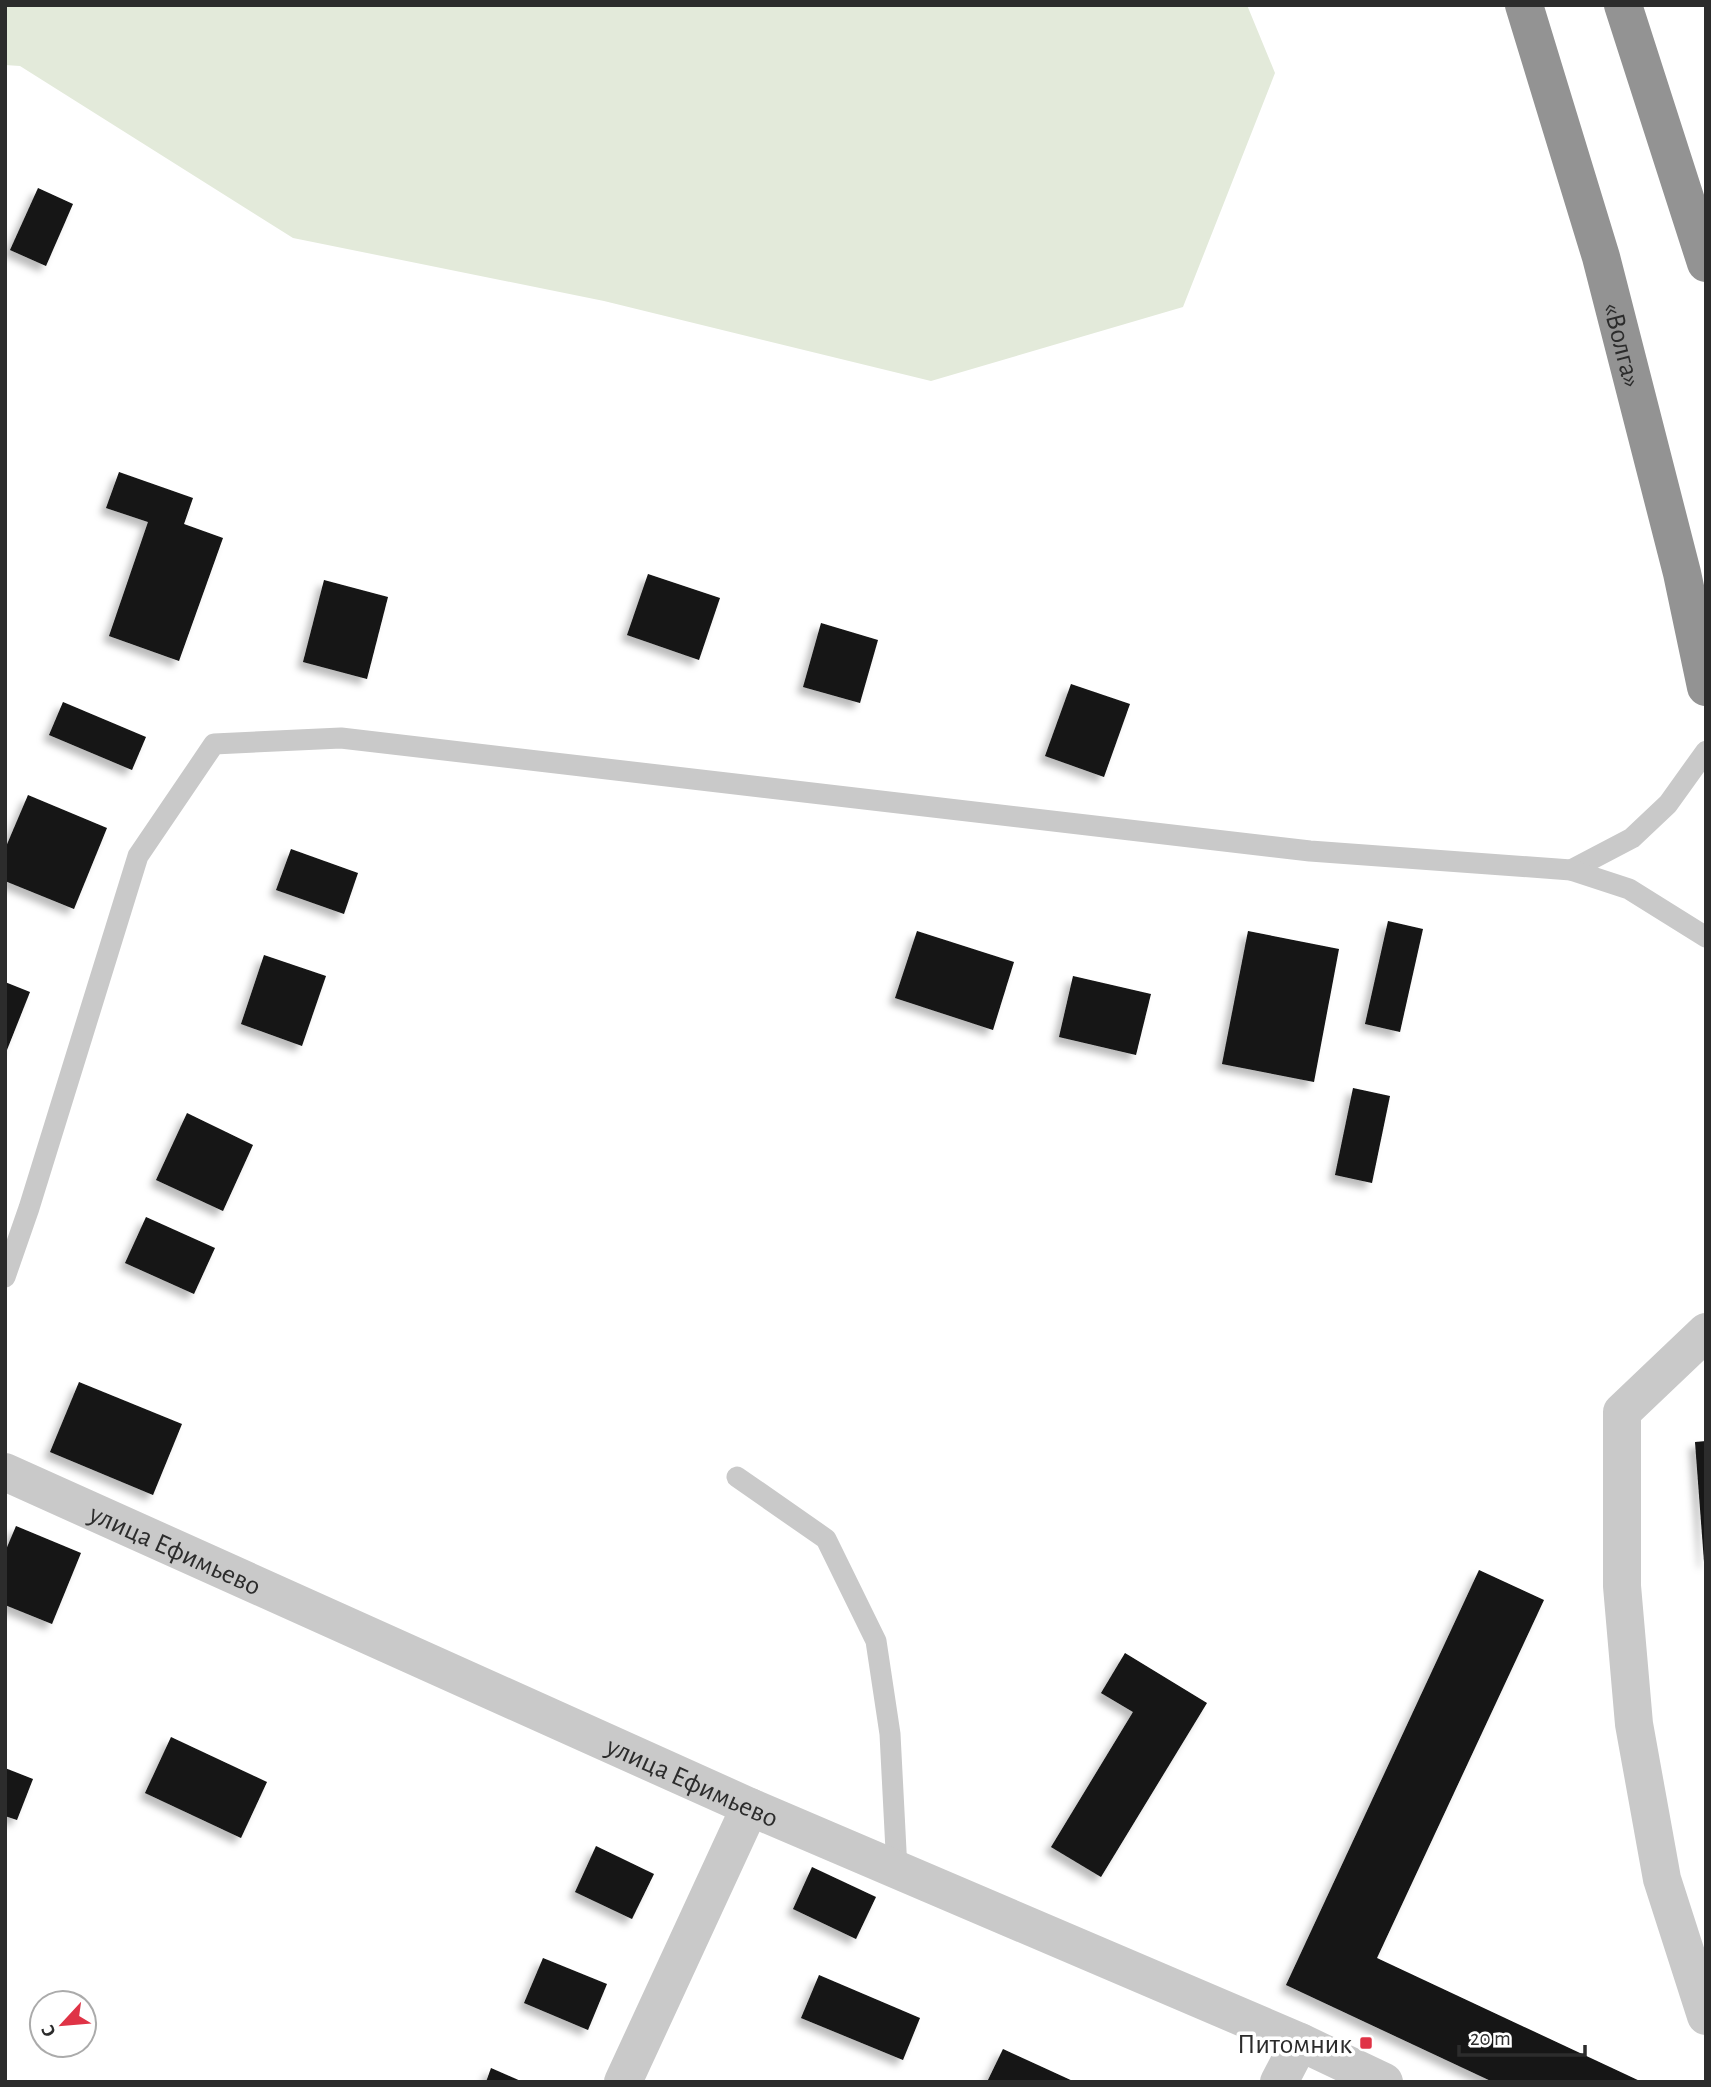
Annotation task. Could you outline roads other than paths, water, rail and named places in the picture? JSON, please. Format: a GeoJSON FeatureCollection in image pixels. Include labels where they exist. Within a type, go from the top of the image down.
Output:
{"type":"FeatureCollection","features":[{"type":"Feature","properties":{"kind":"highway","name":"«Волга»"},"geometry":{"type":"LineString","coordinates":[[1524,5],[1601,257],[1682,573],[1706,687]]}},
{"type":"Feature","properties":{"kind":"highway"},"geometry":{"type":"LineString","coordinates":[[1623,5],[1706,263]]}},
{"type":"Feature","properties":{"kind":"street"},"geometry":{"type":"LineString","coordinates":[[1706,1332],[1622,1412],[1622,1586],[1634,1724],[1662,1879],[1706,2016]]}},
{"type":"Feature","properties":{"kind":"street","name":"улица Ефимьево"},"geometry":{"type":"LineString","coordinates":[[5,1472],[750,1807],[1300,2042],[1384,2082]]}},
{"type":"Feature","properties":{"kind":"street"},"geometry":{"type":"LineString","coordinates":[[623,2082],[750,1807]]}},
{"type":"Feature","properties":{"kind":"street"},"geometry":{"type":"LineString","coordinates":[[1279,2082],[1300,2042]]}},
{"type":"Feature","properties":{"kind":"lane"},"geometry":{"type":"LineString","coordinates":[[5,1277],[138,856],[214,744],[341,738],[1310,851],[1571,870],[1629,889],[1706,937]]}},
{"type":"Feature","properties":{"kind":"lane"},"geometry":{"type":"LineString","coordinates":[[1571,870],[1632,838],[1668,804],[1706,751]]}},
{"type":"Feature","properties":{"kind":"lane"},"geometry":{"type":"LineString","coordinates":[[737,1477],[826,1539],[876,1641],[890,1734],[897,1870]]}},
{"type":"Feature","properties":{"kind":"place","name":"Питомник"},"geometry":{"type":"Point","coordinates":[1366,2043]}}]}
